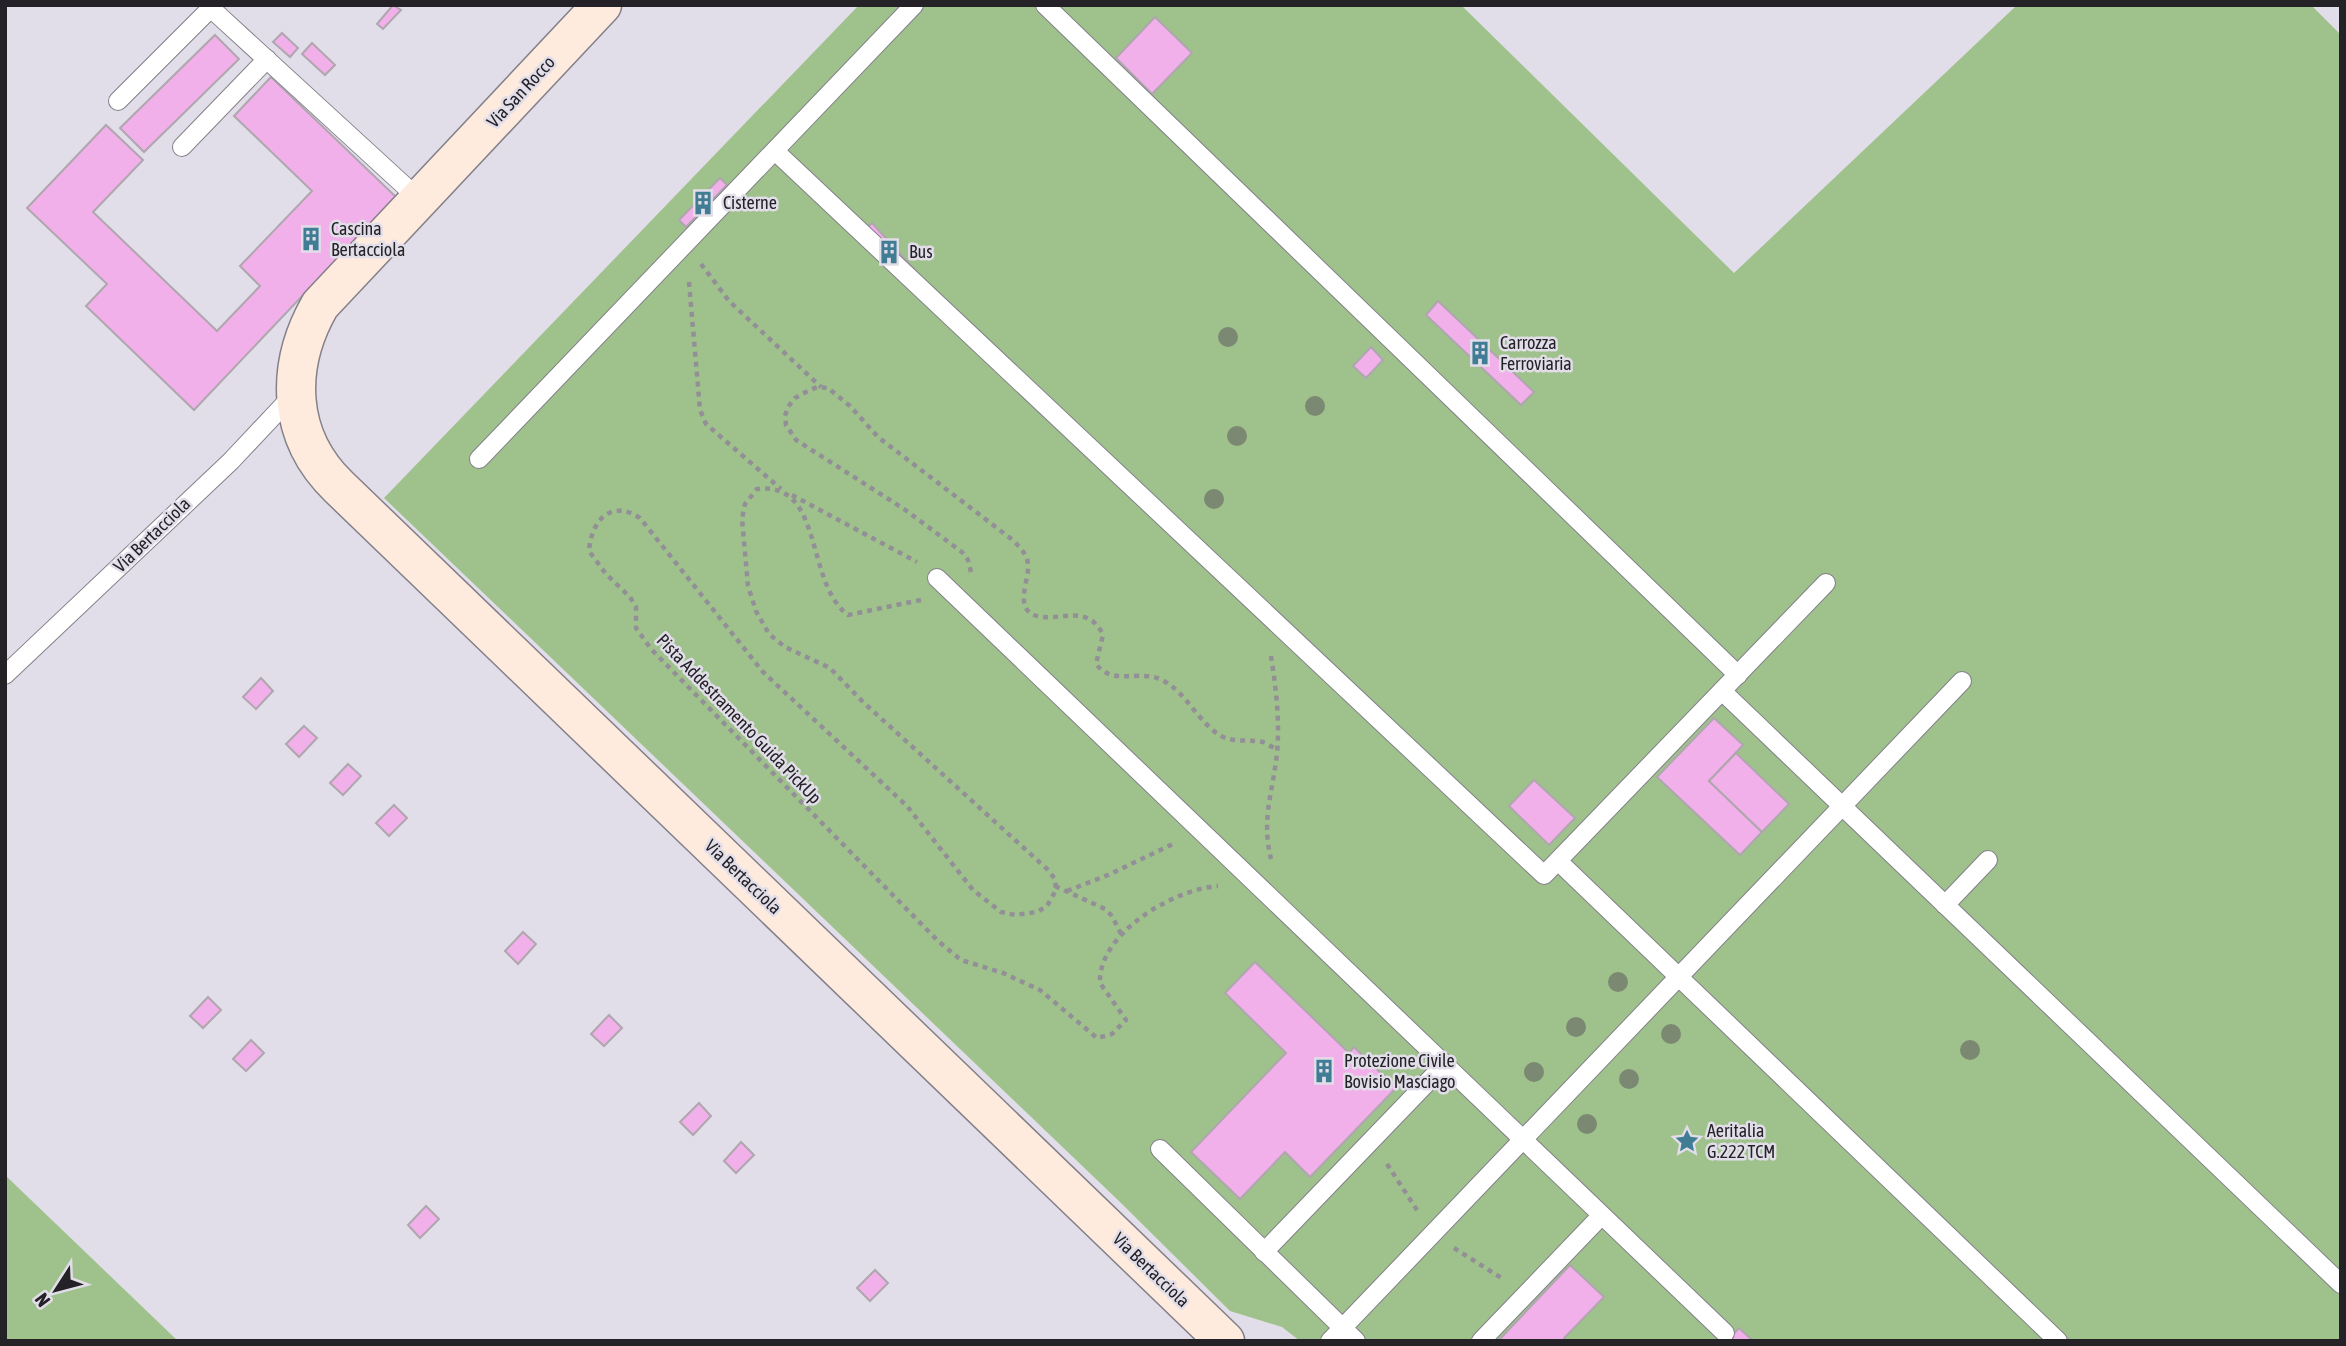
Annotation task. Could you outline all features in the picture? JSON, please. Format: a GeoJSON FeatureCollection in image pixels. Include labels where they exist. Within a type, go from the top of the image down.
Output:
{"type":"FeatureCollection","features":[{"type":"Feature","properties":{"kind":"street","name":"Via San Rocco"},"geometry":{"type":"LineString","coordinates":[[430,189],[602,5]]}},
{"type":"Feature","properties":{"kind":"street","name":"Via Bertacciola"},"geometry":{"type":"LineString","coordinates":[[430,189],[320,305],[306,332],[299,354],[296,392],[305,437],[319,464],[334,482],[1225,1341]]}},
{"type":"Feature","properties":{"kind":"lane"},"geometry":{"type":"LineString","coordinates":[[479,459],[914,5]]}},
{"type":"Feature","properties":{"kind":"lane"},"geometry":{"type":"LineString","coordinates":[[1045,5],[1738,675]]}},
{"type":"Feature","properties":{"kind":"lane"},"geometry":{"type":"LineString","coordinates":[[118,101],[208,12],[215,12],[267,59],[430,189]]}},
{"type":"Feature","properties":{"kind":"lane"},"geometry":{"type":"LineString","coordinates":[[182,147],[267,59]]}},
{"type":"Feature","properties":{"kind":"lane"},"geometry":{"type":"LineString","coordinates":[[775,151],[1544,875],[1826,583]]}},
{"type":"Feature","properties":{"kind":"lane","name":"Via Bertacciola"},"geometry":{"type":"LineString","coordinates":[[5,675],[231,461],[296,392]]}},
{"type":"Feature","properties":{"kind":"lane"},"geometry":{"type":"LineString","coordinates":[[937,578],[1725,1332]]}},
{"type":"Feature","properties":{"kind":"lane"},"geometry":{"type":"LineString","coordinates":[[1336,1334],[1962,681]]}},
{"type":"Feature","properties":{"kind":"lane"},"geometry":{"type":"LineString","coordinates":[[1722,691],[2341,1284]]}},
{"type":"Feature","properties":{"kind":"lane"},"geometry":{"type":"LineString","coordinates":[[1945,905],[1988,860]]}},
{"type":"Feature","properties":{"kind":"lane"},"geometry":{"type":"LineString","coordinates":[[1558,861],[2058,1341]]}},
{"type":"Feature","properties":{"kind":"lane"},"geometry":{"type":"LineString","coordinates":[[1264,1252],[1444,1065]]}},
{"type":"Feature","properties":{"kind":"lane"},"geometry":{"type":"LineString","coordinates":[[1160,1149],[1264,1252],[1336,1334],[1356,1341]]}},
{"type":"Feature","properties":{"kind":"lane"},"geometry":{"type":"LineString","coordinates":[[1481,1341],[1601,1216]]}},
{"type":"Feature","properties":{"kind":"path"},"geometry":{"type":"LineString","coordinates":[[685,244],[729,302],[821,387]]}},
{"type":"Feature","properties":{"kind":"path"},"geometry":{"type":"LineString","coordinates":[[685,244],[700,410],[706,424],[780,488],[917,563],[937,578]]}},
{"type":"Feature","properties":{"kind":"path","name":"Pista Addestramento Guida PickUp"},"geometry":{"type":"LineString","coordinates":[[1121,934],[1105,909],[1067,891],[1055,882],[1053,899],[1037,912],[1001,912],[986,901],[973,890],[907,806],[763,672],[647,526],[630,512],[618,509],[610,512],[597,526],[590,539],[589,551],[630,597],[636,607],[636,628],[646,643],[928,931],[961,960],[1003,973],[1040,990],[1097,1038],[1105,1038],[1126,1020],[1100,983],[1101,963],[1121,934],[1145,915],[1183,894],[1202,887],[1236,884],[1247,876]]}},
{"type":"Feature","properties":{"kind":"path"},"geometry":{"type":"LineString","coordinates":[[1257,605],[1273,668],[1279,723],[1276,763],[1268,800],[1268,845],[1277,883],[1292,919]]}},
{"type":"Feature","properties":{"kind":"path"},"geometry":{"type":"LineString","coordinates":[[1067,891],[1108,875],[1200,831]]}},
{"type":"Feature","properties":{"kind":"path"},"geometry":{"type":"LineString","coordinates":[[1372,1140],[1432,1233],[1526,1293]]}},
{"type":"Feature","properties":{"kind":"green space"},"geometry":{"type":"Polygon","coordinates":[[[859,5],[1461,5],[1734,273],[2017,5],[2311,5],[2341,35],[2341,1341],[1300,1341],[1282,1327],[1230,1311],[1121,1203],[384,498],[859,5]]]}},
{"type":"Feature","properties":{"kind":"green space"},"geometry":{"type":"Polygon","coordinates":[[[5,1175],[178,1341],[5,1341],[5,1175]]]}},
{"type":"Feature","properties":{"kind":"building"},"geometry":{"type":"Polygon","coordinates":[[[393,5],[401,10],[383,29],[377,24],[393,5]]]}},
{"type":"Feature","properties":{"kind":"building"},"geometry":{"type":"Polygon","coordinates":[[[1155,17],[1192,53],[1152,94],[1116,58],[1155,17]]]}},
{"type":"Feature","properties":{"kind":"building"},"geometry":{"type":"Polygon","coordinates":[[[282,33],[298,48],[290,57],[273,42],[282,33]]]}},
{"type":"Feature","properties":{"kind":"building"},"geometry":{"type":"Polygon","coordinates":[[[215,35],[239,59],[144,152],[120,128],[215,35]]]}},
{"type":"Feature","properties":{"kind":"building"},"geometry":{"type":"Polygon","coordinates":[[[312,43],[335,65],[325,75],[302,54],[312,43]]]}},
{"type":"Feature","properties":{"kind":"building","name":"Cascina Bertacciola"},"geometry":{"type":"Polygon","coordinates":[[[271,77],[396,197],[194,410],[86,306],[107,284],[27,208],[106,125],[143,160],[93,212],[217,331],[260,286],[240,266],[312,191],[234,116],[271,77]]]}},
{"type":"Feature","properties":{"kind":"building","name":"Cisterne"},"geometry":{"type":"Polygon","coordinates":[[[720,178],[727,185],[686,227],[679,220],[720,178]]]}},
{"type":"Feature","properties":{"kind":"building","name":"Bus"},"geometry":{"type":"Polygon","coordinates":[[[872,223],[916,271],[905,280],[861,234],[872,223]]]}},
{"type":"Feature","properties":{"kind":"building","name":"Carrozza Ferroviaria"},"geometry":{"type":"Polygon","coordinates":[[[1438,301],[1534,392],[1521,405],[1426,315],[1438,301]]]}},
{"type":"Feature","properties":{"kind":"building"},"geometry":{"type":"Polygon","coordinates":[[[1371,347],[1383,360],[1366,378],[1353,366],[1371,347]]]}},
{"type":"Feature","properties":{"kind":"building"},"geometry":{"type":"Polygon","coordinates":[[[261,678],[273,691],[256,709],[243,697],[261,678]]]}},
{"type":"Feature","properties":{"kind":"building"},"geometry":{"type":"Polygon","coordinates":[[[1714,718],[1743,745],[1709,781],[1762,832],[1740,855],[1657,777],[1714,718]]]}},
{"type":"Feature","properties":{"kind":"building"},"geometry":{"type":"Polygon","coordinates":[[[304,726],[317,738],[299,757],[286,744],[304,726]]]}},
{"type":"Feature","properties":{"kind":"building"},"geometry":{"type":"Polygon","coordinates":[[[1736,753],[1789,804],[1762,832],[1709,781],[1736,753]]]}},
{"type":"Feature","properties":{"kind":"building"},"geometry":{"type":"Polygon","coordinates":[[[348,764],[361,776],[343,795],[330,783],[348,764]]]}},
{"type":"Feature","properties":{"kind":"building"},"geometry":{"type":"Polygon","coordinates":[[[1534,780],[1575,818],[1549,845],[1509,806],[1534,780]]]}},
{"type":"Feature","properties":{"kind":"building"},"geometry":{"type":"Polygon","coordinates":[[[394,805],[407,818],[389,836],[376,823],[394,805]]]}},
{"type":"Feature","properties":{"kind":"building"},"geometry":{"type":"Polygon","coordinates":[[[523,932],[536,944],[518,964],[505,951],[523,932]]]}},
{"type":"Feature","properties":{"kind":"building","name":"Protezione Civile Bovisio Masciago"},"geometry":{"type":"Polygon","coordinates":[[[1255,962],[1349,1053],[1354,1047],[1396,1088],[1310,1177],[1285,1152],[1240,1199],[1191,1152],[1286,1053],[1225,993],[1255,962]]]}},
{"type":"Feature","properties":{"kind":"building"},"geometry":{"type":"Polygon","coordinates":[[[208,997],[221,1010],[203,1028],[190,1016],[208,997]]]}},
{"type":"Feature","properties":{"kind":"building"},"geometry":{"type":"Polygon","coordinates":[[[609,1015],[622,1028],[604,1046],[591,1034],[609,1015]]]}},
{"type":"Feature","properties":{"kind":"building"},"geometry":{"type":"Polygon","coordinates":[[[251,1040],[264,1053],[246,1071],[233,1059],[251,1040]]]}},
{"type":"Feature","properties":{"kind":"building"},"geometry":{"type":"Polygon","coordinates":[[[699,1103],[711,1116],[693,1135],[680,1122],[699,1103]]]}},
{"type":"Feature","properties":{"kind":"building"},"geometry":{"type":"Polygon","coordinates":[[[741,1142],[754,1155],[736,1173],[724,1161],[741,1142]]]}},
{"type":"Feature","properties":{"kind":"building"},"geometry":{"type":"Polygon","coordinates":[[[426,1206],[439,1219],[420,1238],[408,1225],[426,1206]]]}},
{"type":"Feature","properties":{"kind":"building"},"geometry":{"type":"Polygon","coordinates":[[[1570,1265],[1604,1297],[1564,1338],[1566,1341],[1498,1341],[1570,1265]]]}},
{"type":"Feature","properties":{"kind":"building"},"geometry":{"type":"Polygon","coordinates":[[[875,1270],[888,1283],[870,1301],[857,1288],[875,1270]]]}},
{"type":"Feature","properties":{"kind":"building"},"geometry":{"type":"Polygon","coordinates":[[[1739,1328],[1753,1341],[1727,1341],[1739,1328]]]}},
{"type":"Feature","properties":{"kind":"place","name":"Cisterne"},"geometry":{"type":"Point","coordinates":[703,203]}},
{"type":"Feature","properties":{"kind":"place","name":"Cascina Bertacciola"},"geometry":{"type":"Point","coordinates":[311,239]}},
{"type":"Feature","properties":{"kind":"place","name":"Bus"},"geometry":{"type":"Point","coordinates":[889,252]}},
{"type":"Feature","properties":{"kind":"place","name":"Carrozza Ferroviaria"},"geometry":{"type":"Point","coordinates":[1480,353]}},
{"type":"Feature","properties":{"kind":"place","name":"Protezione Civile Bovisio Masciago"},"geometry":{"type":"Point","coordinates":[1324,1071]}},
{"type":"Feature","properties":{"kind":"place","name":"Aeritalia G.222 TCM"},"geometry":{"type":"Point","coordinates":[1687,1141]}}]}
